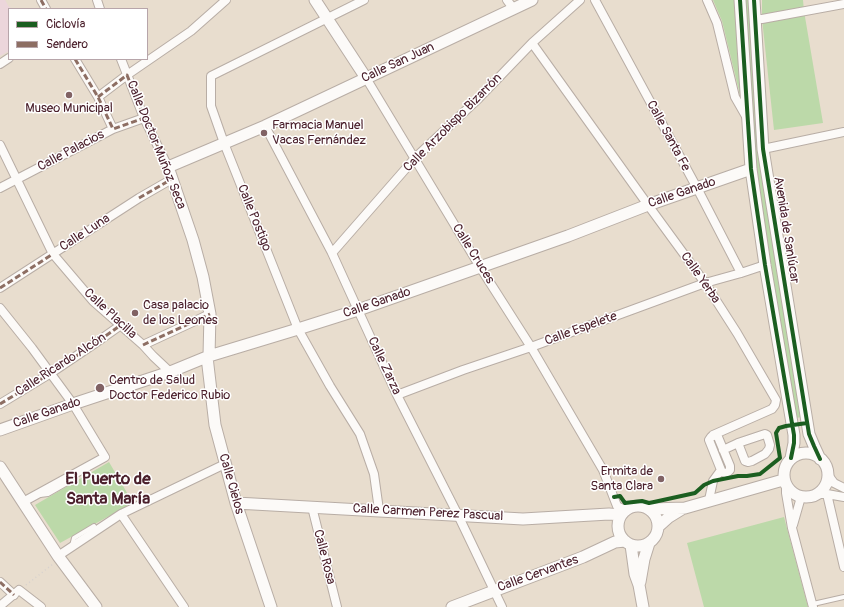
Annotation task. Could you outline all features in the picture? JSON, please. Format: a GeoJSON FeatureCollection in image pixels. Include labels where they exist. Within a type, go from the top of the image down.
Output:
{"type":"FeatureCollection","features":[{"type":"Feature","properties":{"kind":"street"},"geometry":{"type":"LineString","coordinates":[[98,97],[190,31],[226,0]]}},
{"type":"Feature","properties":{"kind":"street","name":"Calle Cruces"},"geometry":{"type":"LineString","coordinates":[[315,0],[366,78],[531,347],[603,470],[617,506],[623,513]]}},
{"type":"Feature","properties":{"kind":"street","name":"Calle Postigo"},"geometry":{"type":"LineString","coordinates":[[364,0],[211,76],[211,106],[224,143],[298,329],[330,386],[360,434],[374,474],[379,510]]}},
{"type":"Feature","properties":{"kind":"street","name":"Calle San Juan"},"geometry":{"type":"LineString","coordinates":[[265,126],[366,78],[510,4],[532,0]]}},
{"type":"Feature","properties":{"kind":"street","name":"Calle Arzobispo Bizarrón"},"geometry":{"type":"LineString","coordinates":[[332,253],[415,158],[479,98],[532,42],[580,0]]}},
{"type":"Feature","properties":{"kind":"street","name":"Calle Santa Fe"},"geometry":{"type":"LineString","coordinates":[[595,0],[697,188],[741,273]]}},
{"type":"Feature","properties":{"kind":"street"},"geometry":{"type":"LineString","coordinates":[[707,0],[717,23],[735,98],[747,118]]}},
{"type":"Feature","properties":{"kind":"street","name":"Avenida de Sanlúcar"},"geometry":{"type":"LineString","coordinates":[[740,0],[751,169],[765,265],[791,415],[794,439],[791,458]]}},
{"type":"Feature","properties":{"kind":"street","name":"Avenida de Sanlúcar"},"geometry":{"type":"LineString","coordinates":[[754,0],[763,149],[807,405],[809,434],[820,458]]}},
{"type":"Feature","properties":{"kind":"street"},"geometry":{"type":"LineString","coordinates":[[755,19],[844,4]]}},
{"type":"Feature","properties":{"kind":"street","name":"Calle Yerba"},"geometry":{"type":"LineString","coordinates":[[532,42],[705,283],[737,333],[776,400],[772,409],[713,435]]}},
{"type":"Feature","properties":{"kind":"street"},"geometry":{"type":"LineString","coordinates":[[76,60],[98,97],[113,129]]}},
{"type":"Feature","properties":{"kind":"street","name":"Calle Doctor Muñoz Seca"},"geometry":{"type":"LineString","coordinates":[[121,60],[144,118],[168,167],[193,240],[203,276],[210,314],[208,357]]}},
{"type":"Feature","properties":{"kind":"street","name":"Calle Palacios"},"geometry":{"type":"LineString","coordinates":[[0,188],[113,129],[144,118]]}},
{"type":"Feature","properties":{"kind":"street"},"geometry":{"type":"LineString","coordinates":[[168,167],[265,126]]}},
{"type":"Feature","properties":{"kind":"street","name":"Calle Zarza"},"geometry":{"type":"LineString","coordinates":[[265,126],[332,253],[397,395],[458,515],[502,607]]}},
{"type":"Feature","properties":{"kind":"street"},"geometry":{"type":"LineString","coordinates":[[763,149],[844,132]]}},
{"type":"Feature","properties":{"kind":"street","name":"Calle Placilla"},"geometry":{"type":"LineString","coordinates":[[0,145],[53,254],[93,301],[143,345],[170,372]]}},
{"type":"Feature","properties":{"kind":"street","name":"Calle Ganado"},"geometry":{"type":"LineString","coordinates":[[0,430],[170,372],[208,357],[358,310],[568,236],[648,205],[751,169]]}},
{"type":"Feature","properties":{"kind":"street","name":"Calle Luna"},"geometry":{"type":"LineString","coordinates":[[0,288],[139,198],[172,180]]}},
{"type":"Feature","properties":{"kind":"street","name":"Calle Espelete"},"geometry":{"type":"LineString","coordinates":[[397,395],[705,283],[765,265]]}},
{"type":"Feature","properties":{"kind":"street"},"geometry":{"type":"LineString","coordinates":[[0,308],[51,373],[73,404],[105,457],[23,502]]}},
{"type":"Feature","properties":{"kind":"street"},"geometry":{"type":"LineString","coordinates":[[143,345],[210,314]]}},
{"type":"Feature","properties":{"kind":"street","name":"Calle Ricardo Alcón"},"geometry":{"type":"LineString","coordinates":[[0,404],[51,373],[121,325]]}},
{"type":"Feature","properties":{"kind":"street","name":"Calle Cielos"},"geometry":{"type":"LineString","coordinates":[[208,357],[215,425],[236,502],[271,607]]}},
{"type":"Feature","properties":{"kind":"street"},"geometry":{"type":"LineString","coordinates":[[713,435],[718,437],[723,450],[730,466],[730,470],[725,473],[721,470],[709,440],[713,435]]}},
{"type":"Feature","properties":{"kind":"street"},"geometry":{"type":"LineString","coordinates":[[723,450],[738,443]]}},
{"type":"Feature","properties":{"kind":"street"},"geometry":{"type":"LineString","coordinates":[[813,606],[792,528],[786,493],[785,467],[791,458],[806,453],[814,454],[820,458],[826,467],[828,475],[834,483],[844,488]]}},
{"type":"Feature","properties":{"kind":"street"},"geometry":{"type":"LineString","coordinates":[[58,556],[121,514],[225,464]]}},
{"type":"Feature","properties":{"kind":"street"},"geometry":{"type":"LineString","coordinates":[[0,467],[58,556],[96,607]]}},
{"type":"Feature","properties":{"kind":"street"},"geometry":{"type":"LineString","coordinates":[[709,500],[713,481],[721,470]]}},
{"type":"Feature","properties":{"kind":"street"},"geometry":{"type":"LineString","coordinates":[[828,475],[822,494],[844,567]]}},
{"type":"Feature","properties":{"kind":"street"},"geometry":{"type":"LineString","coordinates":[[785,483],[790,492],[801,497],[822,494],[844,497]]}},
{"type":"Feature","properties":{"kind":"street"},"geometry":{"type":"LineString","coordinates":[[659,526],[669,517],[685,508],[709,500],[785,483]]}},
{"type":"Feature","properties":{"kind":"street"},"geometry":{"type":"LineString","coordinates":[[792,528],[801,497]]}},
{"type":"Feature","properties":{"kind":"street","name":"Calle Carmen Perez Pascual"},"geometry":{"type":"LineString","coordinates":[[236,502],[523,519],[623,513]]}},
{"type":"Feature","properties":{"kind":"street"},"geometry":{"type":"LineString","coordinates":[[631,506],[645,506],[651,509],[658,520],[659,526],[655,537],[649,543],[637,546],[628,543],[620,536],[618,522],[623,513],[631,506]]}},
{"type":"Feature","properties":{"kind":"street","name":"Calle Rosa"},"geometry":{"type":"LineString","coordinates":[[312,507],[336,607]]}},
{"type":"Feature","properties":{"kind":"street"},"geometry":{"type":"LineString","coordinates":[[651,509],[685,508]]}},
{"type":"Feature","properties":{"kind":"street"},"geometry":{"type":"LineString","coordinates":[[121,514],[184,607]]}},
{"type":"Feature","properties":{"kind":"street","name":"Calle Cervantes"},"geometry":{"type":"LineString","coordinates":[[452,607],[583,557],[615,542],[628,543]]}},
{"type":"Feature","properties":{"kind":"street"},"geometry":{"type":"LineString","coordinates":[[628,543],[639,585],[642,607]]}},
{"type":"Feature","properties":{"kind":"street"},"geometry":{"type":"LineString","coordinates":[[639,585],[649,543]]}},
{"type":"Feature","properties":{"kind":"street"},"geometry":{"type":"LineString","coordinates":[[0,582],[40,607]]}},
{"type":"Feature","properties":{"kind":"street"},"geometry":{"type":"LineString","coordinates":[[0,606],[17,592]]}},
{"type":"Feature","properties":{"kind":"lane"},"geometry":{"type":"LineString","coordinates":[[36,495],[48,494],[69,482]]}},
{"type":"Feature","properties":{"kind":"lane"},"geometry":{"type":"LineString","coordinates":[[72,547],[74,538],[94,526]]}},
{"type":"Feature","properties":{"kind":"lane"},"geometry":{"type":"LineString","coordinates":[[813,606],[844,597]]}},
{"type":"Feature","properties":{"kind":"path"},"geometry":{"type":"LineString","coordinates":[[17,592],[57,562],[58,556]]}},
{"type":"Feature","properties":{"kind":"shaded area"},"geometry":{"type":"Polygon","coordinates":[[[0,0],[5,0],[11,8],[8,8],[8,52],[0,56],[0,0]]]}},
{"type":"Feature","properties":{"kind":"green space"},"geometry":{"type":"Polygon","coordinates":[[[713,0],[734,0],[742,99],[722,21],[713,0]]]}},
{"type":"Feature","properties":{"kind":"green space"},"geometry":{"type":"Polygon","coordinates":[[[744,0],[751,0],[759,138],[803,417],[795,418],[756,167],[744,0]]]}},
{"type":"Feature","properties":{"kind":"green space"},"geometry":{"type":"Polygon","coordinates":[[[762,0],[803,0],[823,123],[774,130],[762,19],[762,0]]]}},
{"type":"Feature","properties":{"kind":"green space"},"geometry":{"type":"Polygon","coordinates":[[[109,462],[133,503],[60,543],[35,505],[109,462]]]}},
{"type":"Feature","properties":{"kind":"green space"},"geometry":{"type":"Polygon","coordinates":[[[784,517],[808,607],[704,607],[687,543],[784,517]]]}},
{"type":"Feature","properties":{"kind":"marked path"},"geometry":{"type":"LineString","coordinates":[[41,0],[45,8]]}},
{"type":"Feature","properties":{"kind":"marked path"},"geometry":{"type":"LineString","coordinates":[[76,60],[98,97],[113,129],[144,118]]}},
{"type":"Feature","properties":{"kind":"marked path"},"geometry":{"type":"LineString","coordinates":[[98,97],[127,75],[144,118],[168,167]]}},
{"type":"Feature","properties":{"kind":"marked path"},"geometry":{"type":"LineString","coordinates":[[139,198],[172,179]]}},
{"type":"Feature","properties":{"kind":"marked path"},"geometry":{"type":"LineString","coordinates":[[0,288],[53,254]]}},
{"type":"Feature","properties":{"kind":"marked path"},"geometry":{"type":"LineString","coordinates":[[143,345],[210,314]]}},
{"type":"Feature","properties":{"kind":"marked path"},"geometry":{"type":"LineString","coordinates":[[0,404],[51,373],[121,325]]}},
{"type":"Feature","properties":{"kind":"marked path"},"geometry":{"type":"LineString","coordinates":[[0,582],[14,595]]}},
{"type":"Feature","properties":{"kind":"cycle path"},"geometry":{"type":"LineString","coordinates":[[740,0],[751,169],[765,265],[794,435],[791,458]]}},
{"type":"Feature","properties":{"kind":"cycle path"},"geometry":{"type":"LineString","coordinates":[[754,0],[763,149],[809,434],[820,459]]}},
{"type":"Feature","properties":{"kind":"cycle path"},"geometry":{"type":"LineString","coordinates":[[614,497],[620,496],[625,503],[642,501],[649,503],[695,493],[704,485],[713,481],[738,476],[760,474],[780,458],[776,433],[779,428],[807,423]]}},
{"type":"Feature","properties":{"kind":"place","name":"Museo Municipal"},"geometry":{"type":"Point","coordinates":[69,95]}},
{"type":"Feature","properties":{"kind":"place","name":"Farmacia Manuel Vacas Fernández"},"geometry":{"type":"Point","coordinates":[264,133]}},
{"type":"Feature","properties":{"kind":"place","name":"Casa palacio de los Leones"},"geometry":{"type":"Point","coordinates":[135,313]}},
{"type":"Feature","properties":{"kind":"place","name":"Centro de Salud Doctor Federico Rubio"},"geometry":{"type":"Point","coordinates":[100,388]}},
{"type":"Feature","properties":{"kind":"place","name":"Ermita de Santa Clara"},"geometry":{"type":"Point","coordinates":[661,479]}},
{"type":"Feature","properties":{"kind":"district","name":"El Puerto de Santa María"},"geometry":{"type":"Point","coordinates":[108,490]}}]}
